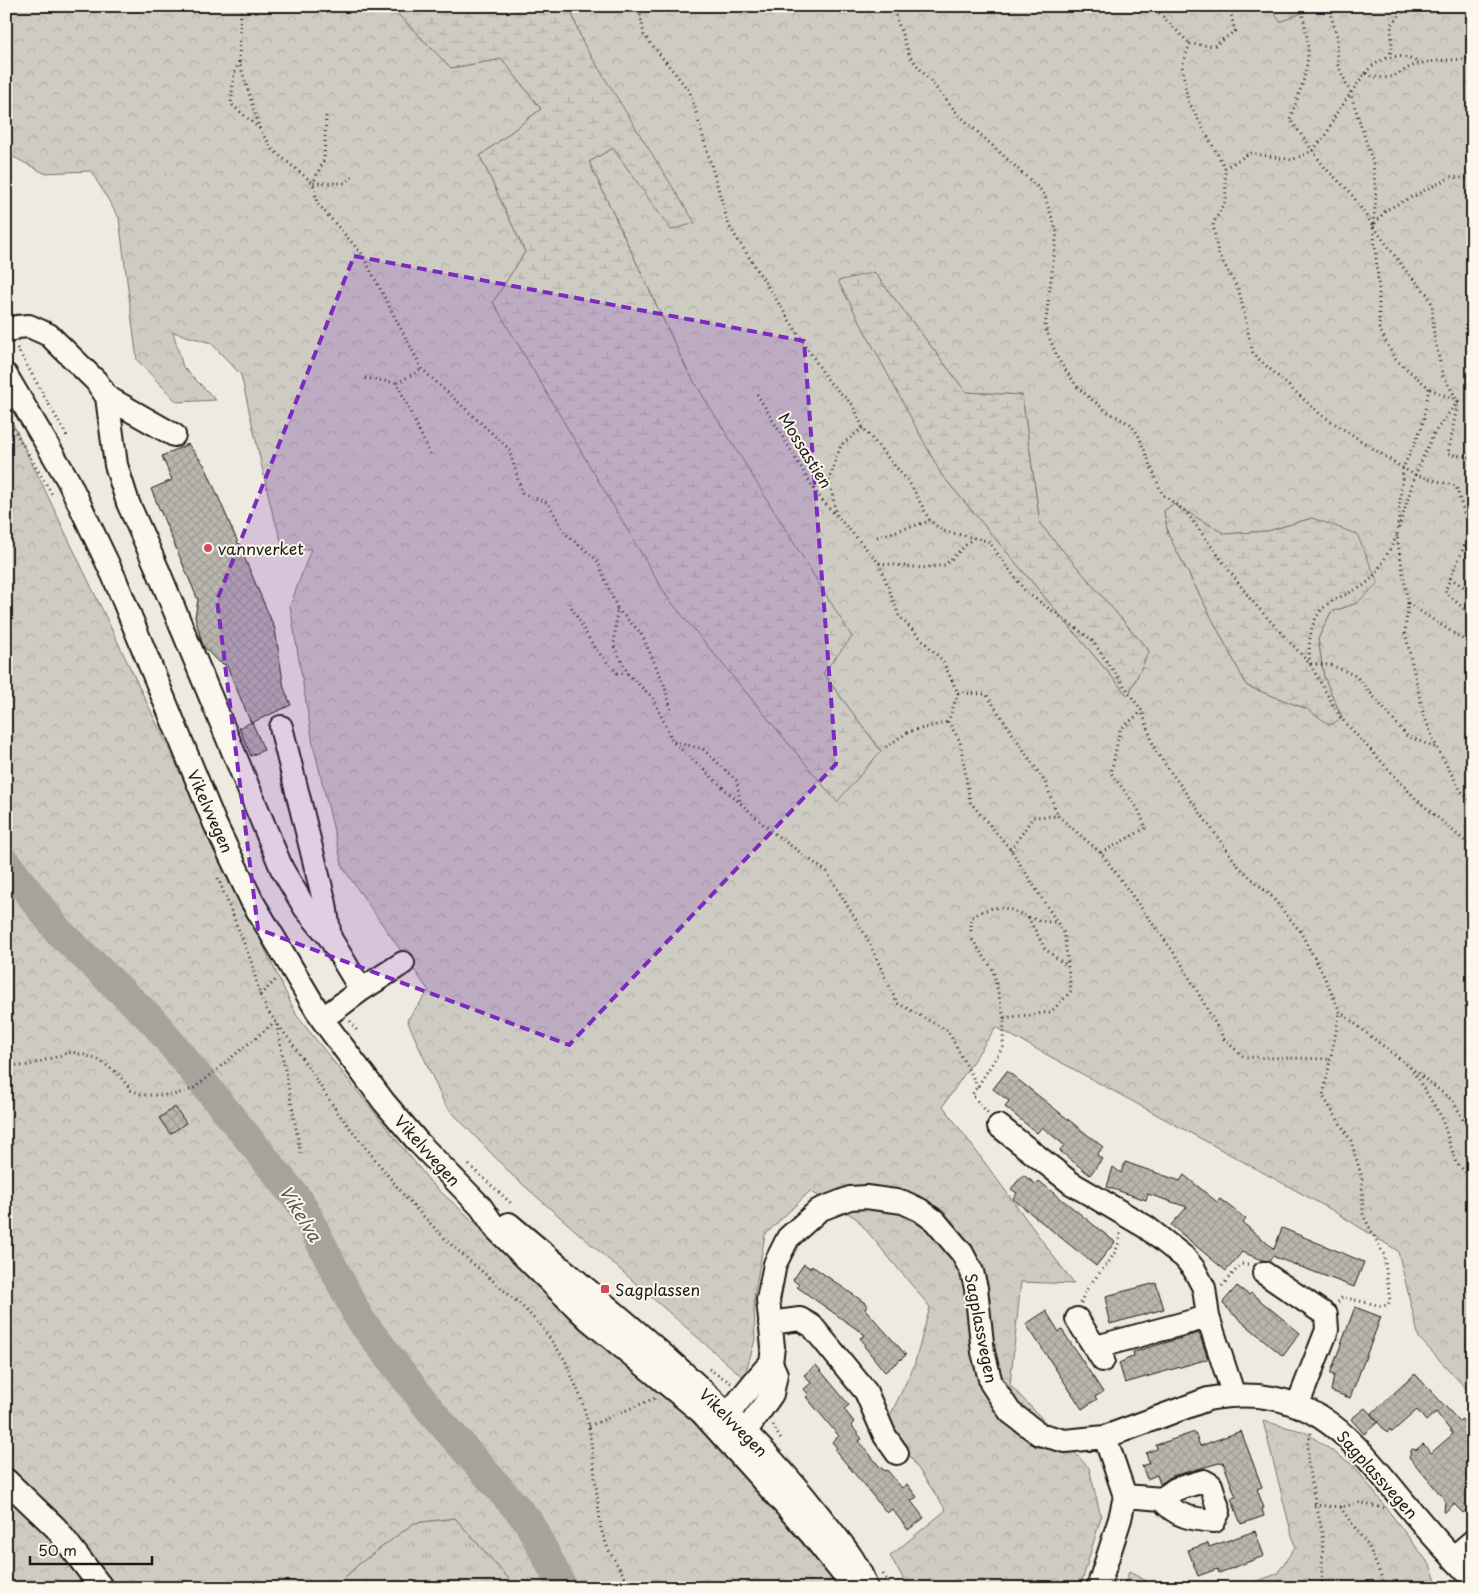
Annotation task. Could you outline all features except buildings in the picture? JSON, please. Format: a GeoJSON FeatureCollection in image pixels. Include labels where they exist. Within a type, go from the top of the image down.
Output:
{"type":"FeatureCollection","features":[{"type":"Feature","properties":{"kind":"street"},"geometry":{"type":"LineString","coordinates":[[6,332],[17,327],[30,326],[49,335],[96,380],[107,397],[116,465],[128,503],[157,568],[282,869],[306,908],[330,938],[362,990]]}},
{"type":"Feature","properties":{"kind":"street","name":"Vikelvvegen"},"geometry":{"type":"LineString","coordinates":[[6,375],[68,480],[114,577],[215,824],[252,901],[322,1019],[384,1102],[418,1142],[480,1207],[496,1229],[556,1290],[588,1319],[678,1391],[725,1437],[811,1534],[851,1584],[859,1588]]}},
{"type":"Feature","properties":{"kind":"street"},"geometry":{"type":"LineString","coordinates":[[107,397],[174,435]]}},
{"type":"Feature","properties":{"kind":"street"},"geometry":{"type":"LineString","coordinates":[[281,727],[325,904],[330,938]]}},
{"type":"Feature","properties":{"kind":"street"},"geometry":{"type":"LineString","coordinates":[[322,1019],[403,963]]}},
{"type":"Feature","properties":{"kind":"street"},"geometry":{"type":"LineString","coordinates":[[999,1126],[1071,1183],[1146,1227],[1184,1256],[1200,1278],[1234,1396]]}},
{"type":"Feature","properties":{"kind":"street","name":"Sagplassvegen"},"geometry":{"type":"LineString","coordinates":[[746,1431],[772,1394],[776,1374],[772,1364],[773,1347],[768,1300],[775,1264],[788,1238],[797,1227],[820,1210],[850,1198],[873,1197],[903,1202],[920,1210],[935,1221],[948,1234],[968,1263],[976,1288],[988,1374],[998,1397],[1010,1412],[1029,1428],[1054,1440],[1073,1442],[1105,1437],[1208,1400],[1234,1396],[1266,1397],[1298,1404],[1326,1420],[1348,1438],[1473,1579]]}},
{"type":"Feature","properties":{"kind":"street","name":"Vikelvvegen"},"geometry":{"type":"LineString","coordinates":[[480,1207],[504,1220],[730,1414],[837,1537],[863,1574],[866,1588]]}},
{"type":"Feature","properties":{"kind":"street"},"geometry":{"type":"LineString","coordinates":[[1264,1273],[1326,1315],[1327,1330],[1298,1404]]}},
{"type":"Feature","properties":{"kind":"street"},"geometry":{"type":"LineString","coordinates":[[1077,1319],[1100,1355],[1208,1310]]}},
{"type":"Feature","properties":{"kind":"street"},"geometry":{"type":"LineString","coordinates":[[770,1323],[800,1319],[812,1326],[866,1392],[885,1436],[897,1453]]}},
{"type":"Feature","properties":{"kind":"street"},"geometry":{"type":"LineString","coordinates":[[746,1431],[725,1437],[730,1414],[757,1382],[763,1370],[772,1364]]}},
{"type":"Feature","properties":{"kind":"street"},"geometry":{"type":"LineString","coordinates":[[1098,1588],[1120,1519],[1125,1496],[1105,1437]]}},
{"type":"Feature","properties":{"kind":"street"},"geometry":{"type":"LineString","coordinates":[[6,1480],[56,1528],[102,1588]]}},
{"type":"Feature","properties":{"kind":"street"},"geometry":{"type":"LineString","coordinates":[[1125,1496],[1162,1499]]}},
{"type":"Feature","properties":{"kind":"street"},"geometry":{"type":"LineString","coordinates":[[1453,1558],[1473,1541]]}},
{"type":"Feature","properties":{"kind":"path"},"geometry":{"type":"LineString","coordinates":[[241,6],[240,60],[260,130]]}},
{"type":"Feature","properties":{"kind":"path"},"geometry":{"type":"LineString","coordinates":[[636,6],[640,12],[644,34],[690,92],[729,226],[829,382],[853,405],[862,428],[911,485],[930,521],[943,531],[988,541],[1026,592],[1091,639],[1142,710],[1155,750],[1239,867],[1271,896],[1300,931],[1322,972],[1340,1012],[1453,1101],[1473,1138]]}},
{"type":"Feature","properties":{"kind":"path"},"geometry":{"type":"LineString","coordinates":[[892,6],[910,57],[958,114],[1044,192],[1057,232],[1045,327],[1058,359],[1078,388],[1106,411],[1130,424],[1138,434],[1162,494],[1186,512],[1251,600],[1310,664],[1340,717],[1416,799],[1473,848]]}},
{"type":"Feature","properties":{"kind":"path"},"geometry":{"type":"LineString","coordinates":[[1152,6],[1190,44],[1214,46],[1235,31],[1230,6]]}},
{"type":"Feature","properties":{"kind":"path"},"geometry":{"type":"LineString","coordinates":[[1300,6],[1308,35],[1308,69],[1290,119],[1325,168],[1350,192],[1406,271],[1428,295],[1432,304],[1434,336],[1443,376],[1458,402],[1448,454],[1473,458]]}},
{"type":"Feature","properties":{"kind":"path"},"geometry":{"type":"LineString","coordinates":[[1328,6],[1337,36],[1338,65],[1350,92],[1373,163],[1376,196],[1373,226],[1379,290],[1379,328],[1395,360],[1430,388],[1458,402]]}},
{"type":"Feature","properties":{"kind":"path"},"geometry":{"type":"LineString","coordinates":[[1390,58],[1392,47],[1390,25],[1408,6]]}},
{"type":"Feature","properties":{"kind":"path"},"geometry":{"type":"LineString","coordinates":[[1190,44],[1182,66],[1188,101],[1225,168],[1226,200],[1212,224],[1218,253],[1239,291],[1253,354],[1320,414],[1403,468],[1415,474],[1456,486],[1473,538]]}},
{"type":"Feature","properties":{"kind":"path"},"geometry":{"type":"LineString","coordinates":[[1225,168],[1250,153],[1292,160],[1312,151],[1326,135],[1350,92],[1371,65],[1390,58],[1404,57],[1420,64]]}},
{"type":"Feature","properties":{"kind":"path"},"geometry":{"type":"LineString","coordinates":[[1365,73],[1376,78],[1397,76],[1420,64],[1473,58]]}},
{"type":"Feature","properties":{"kind":"path"},"geometry":{"type":"LineString","coordinates":[[240,60],[234,74],[231,104],[260,130],[274,151],[313,183],[345,183],[353,176]]}},
{"type":"Feature","properties":{"kind":"path"},"geometry":{"type":"LineString","coordinates":[[326,116],[324,160],[313,183],[317,204],[362,254],[422,369],[509,449],[522,493],[548,503],[566,534],[597,560],[617,608],[641,633],[664,684],[671,710]]}},
{"type":"Feature","properties":{"kind":"path"},"geometry":{"type":"LineString","coordinates":[[1373,226],[1386,210],[1451,177],[1473,179]]}},
{"type":"Feature","properties":{"kind":"path"},"geometry":{"type":"LineString","coordinates":[[364,378],[397,383],[422,369]]}},
{"type":"Feature","properties":{"kind":"path"},"geometry":{"type":"LineString","coordinates":[[397,383],[430,454]]}},
{"type":"Feature","properties":{"kind":"path"},"geometry":{"type":"LineString","coordinates":[[1430,388],[1422,427],[1403,468],[1397,537],[1408,603],[1405,632],[1424,716],[1437,748],[1461,791],[1473,803]]}},
{"type":"Feature","properties":{"kind":"path","name":"Mossastien"},"geometry":{"type":"LineString","coordinates":[[756,394],[817,494],[879,564],[900,616],[942,660],[958,693]]}},
{"type":"Feature","properties":{"kind":"path"},"geometry":{"type":"LineString","coordinates":[[1310,664],[1308,646],[1314,619],[1328,604],[1359,590],[1372,579],[1397,537],[1415,474],[1434,433],[1458,402]]}},
{"type":"Feature","properties":{"kind":"path"},"geometry":{"type":"LineString","coordinates":[[836,516],[829,480],[841,445],[862,428]]}},
{"type":"Feature","properties":{"kind":"path"},"geometry":{"type":"LineString","coordinates":[[877,537],[930,521]]}},
{"type":"Feature","properties":{"kind":"path"},"geometry":{"type":"LineString","coordinates":[[1470,533],[1444,591],[1473,618]]}},
{"type":"Feature","properties":{"kind":"path"},"geometry":{"type":"LineString","coordinates":[[879,564],[922,568],[945,565],[974,538]]}},
{"type":"Feature","properties":{"kind":"path"},"geometry":{"type":"LineString","coordinates":[[1450,578],[1473,593]]}},
{"type":"Feature","properties":{"kind":"path"},"geometry":{"type":"LineString","coordinates":[[569,603],[595,649],[617,673],[628,674]]}},
{"type":"Feature","properties":{"kind":"path"},"geometry":{"type":"LineString","coordinates":[[1408,603],[1473,646]]}},
{"type":"Feature","properties":{"kind":"path"},"geometry":{"type":"LineString","coordinates":[[617,608],[614,646],[628,674],[653,698],[673,742],[772,832],[826,872],[866,938],[897,1003],[948,1031],[978,1087]]}},
{"type":"Feature","properties":{"kind":"path"},"geometry":{"type":"LineString","coordinates":[[1310,664],[1331,665],[1356,676],[1407,736],[1437,748]]}},
{"type":"Feature","properties":{"kind":"path"},"geometry":{"type":"LineString","coordinates":[[948,722],[958,693],[986,694],[1045,782],[1058,816],[1101,853],[1180,961],[1224,1039],[1244,1057],[1330,1059]]}},
{"type":"Feature","properties":{"kind":"path"},"geometry":{"type":"LineString","coordinates":[[1101,853],[1146,828],[1138,809],[1111,772],[1120,730],[1142,710]]}},
{"type":"Feature","properties":{"kind":"path"},"geometry":{"type":"LineString","coordinates":[[886,747],[908,732],[948,722]]}},
{"type":"Feature","properties":{"kind":"path"},"geometry":{"type":"LineString","coordinates":[[948,722],[960,741],[970,802],[1011,850],[1055,922],[1064,933],[1066,965],[1071,991],[1050,1012],[1004,1018]]}},
{"type":"Feature","properties":{"kind":"path"},"geometry":{"type":"LineString","coordinates":[[673,742],[703,749],[736,781],[740,802]]}},
{"type":"Feature","properties":{"kind":"path"},"geometry":{"type":"LineString","coordinates":[[1011,850],[1033,817],[1058,816]]}},
{"type":"Feature","properties":{"kind":"path"},"geometry":{"type":"LineString","coordinates":[[999,1126],[972,1095],[1003,1046],[1004,1018],[993,970],[971,938],[971,918],[984,909],[1002,906],[1042,923],[1055,922]]}},
{"type":"Feature","properties":{"kind":"path"},"geometry":{"type":"LineString","coordinates":[[1028,917],[1045,949],[1066,965]]}},
{"type":"Feature","properties":{"kind":"path"},"geometry":{"type":"LineString","coordinates":[[260,994],[290,967]]}},
{"type":"Feature","properties":{"kind":"path"},"geometry":{"type":"LineString","coordinates":[[1326,1315],[1342,1297],[1382,1306],[1388,1305],[1390,1301],[1384,1255],[1363,1215],[1362,1178],[1351,1141],[1323,1096],[1340,1012]]}},
{"type":"Feature","properties":{"kind":"path"},"geometry":{"type":"LineString","coordinates":[[6,1055],[14,1065],[26,1066],[72,1052],[99,1060],[117,1072],[131,1090],[143,1095],[173,1095],[193,1089],[276,1021],[301,1155]]}},
{"type":"Feature","properties":{"kind":"path"},"geometry":{"type":"LineString","coordinates":[[1408,1064],[1441,1116],[1456,1162],[1473,1179]]}},
{"type":"Feature","properties":{"kind":"path"},"geometry":{"type":"LineString","coordinates":[[1077,1319],[1084,1290],[1119,1248],[1119,1212]]}},
{"type":"Feature","properties":{"kind":"path"},"geometry":{"type":"LineString","coordinates":[[1208,1310],[1241,1264],[1249,1264],[1264,1273]]}},
{"type":"Feature","properties":{"kind":"path"},"geometry":{"type":"LineString","coordinates":[[589,1426],[660,1396],[678,1391]]}},
{"type":"Feature","properties":{"kind":"path"},"geometry":{"type":"LineString","coordinates":[[1316,1428],[1310,1434],[1308,1456],[1314,1505],[1322,1532],[1324,1569],[1322,1588]]}},
{"type":"Feature","properties":{"kind":"path"},"geometry":{"type":"LineString","coordinates":[[1314,1505],[1340,1507],[1359,1503],[1390,1508]]}},
{"type":"Feature","properties":{"kind":"path"},"geometry":{"type":"LineString","coordinates":[[1340,1507],[1369,1548],[1386,1588]]}},
{"type":"Feature","properties":{"kind":"highlighted area"},"geometry":{"type":"Polygon","coordinates":[[[354,256],[804,341],[836,764],[569,1045],[258,929],[217,600],[354,256]]]}},
{"type":"Feature","properties":{"kind":"green space"},"geometry":{"type":"Polygon","coordinates":[[[6,6],[390,6],[451,68],[502,59],[541,109],[480,156],[525,252],[493,303],[881,751],[823,673],[687,370],[589,162],[613,148],[671,229],[583,43],[569,6],[1270,6],[1280,21],[1318,6],[1473,6],[1473,1396],[1419,1338],[1398,1251],[1330,1209],[996,1027],[943,1106],[1074,1284],[1021,1282],[1010,1385],[1089,1468],[1101,1517],[1080,1588],[909,1588],[890,1556],[946,1510],[887,1422],[914,1366],[930,1307],[856,1218],[810,1191],[765,1235],[754,1297],[755,1340],[744,1378],[512,1175],[445,1105],[407,1020],[429,991],[343,868],[313,744],[290,606],[311,549],[284,550],[272,511],[241,375],[211,343],[173,332],[183,367],[216,400],[177,402],[137,360],[119,218],[91,171],[44,173],[6,153],[6,6]],[[874,272],[941,474],[1128,696],[1149,651],[1040,524],[1022,395],[966,392],[874,272]],[[1173,504],[1164,511],[1168,534],[1247,686],[1307,709],[1342,717],[1324,677],[1318,639],[1331,612],[1357,603],[1312,518],[1268,531],[1225,534],[1173,504]]]}},
{"type":"Feature","properties":{"kind":"green space"},"geometry":{"type":"Polygon","coordinates":[[[390,6],[569,6],[583,43],[695,223],[671,230],[613,148],[589,162],[687,370],[852,637],[823,673],[881,751],[837,802],[667,597],[493,302],[525,252],[480,156],[541,109],[502,59],[451,68],[390,6]]]}},
{"type":"Feature","properties":{"kind":"green space"},"geometry":{"type":"Polygon","coordinates":[[[1270,6],[1318,6],[1280,22],[1270,6]]]}},
{"type":"Feature","properties":{"kind":"green space"},"geometry":{"type":"Polygon","coordinates":[[[874,272],[966,392],[1022,395],[1040,524],[1149,651],[1128,696],[941,474],[838,281],[874,272]]]}},
{"type":"Feature","properties":{"kind":"green space"},"geometry":{"type":"Polygon","coordinates":[[[6,409],[297,1016],[432,1184],[671,1399],[753,1484],[839,1588],[517,1588],[455,1518],[414,1523],[359,1564],[333,1588],[6,1588],[6,409]]]}},
{"type":"Feature","properties":{"kind":"green space"},"geometry":{"type":"Polygon","coordinates":[[[1173,504],[1225,534],[1268,531],[1312,518],[1357,534],[1378,583],[1357,603],[1331,612],[1318,639],[1324,677],[1342,718],[1330,725],[1307,709],[1247,686],[1168,534],[1164,511],[1173,504]]]}},
{"type":"Feature","properties":{"kind":"green space"},"geometry":{"type":"Polygon","coordinates":[[[1263,1421],[1305,1432],[1354,1466],[1430,1565],[1439,1588],[1237,1588],[1277,1574],[1295,1547],[1263,1421]]]}},
{"type":"Feature","properties":{"kind":"green space"},"geometry":{"type":"Polygon","coordinates":[[[455,1518],[517,1588],[333,1588],[359,1564],[414,1523],[455,1518]]]}},
{"type":"Feature","properties":{"kind":"green space"},"geometry":{"type":"Polygon","coordinates":[[[1129,1572],[1160,1588],[1123,1588],[1129,1572]]]}},
{"type":"Feature","properties":{"kind":"waterway","name":"Vikelva"},"geometry":{"type":"LineString","coordinates":[[6,863],[59,932],[153,1021],[300,1202],[359,1318],[431,1411],[528,1521],[563,1588]]}},
{"type":"Feature","properties":{"kind":"place","name":"vannverket"},"geometry":{"type":"Point","coordinates":[208,548]}},
{"type":"Feature","properties":{"kind":"place","name":"Sagplassen"},"geometry":{"type":"Point","coordinates":[605,1289]}}]}
